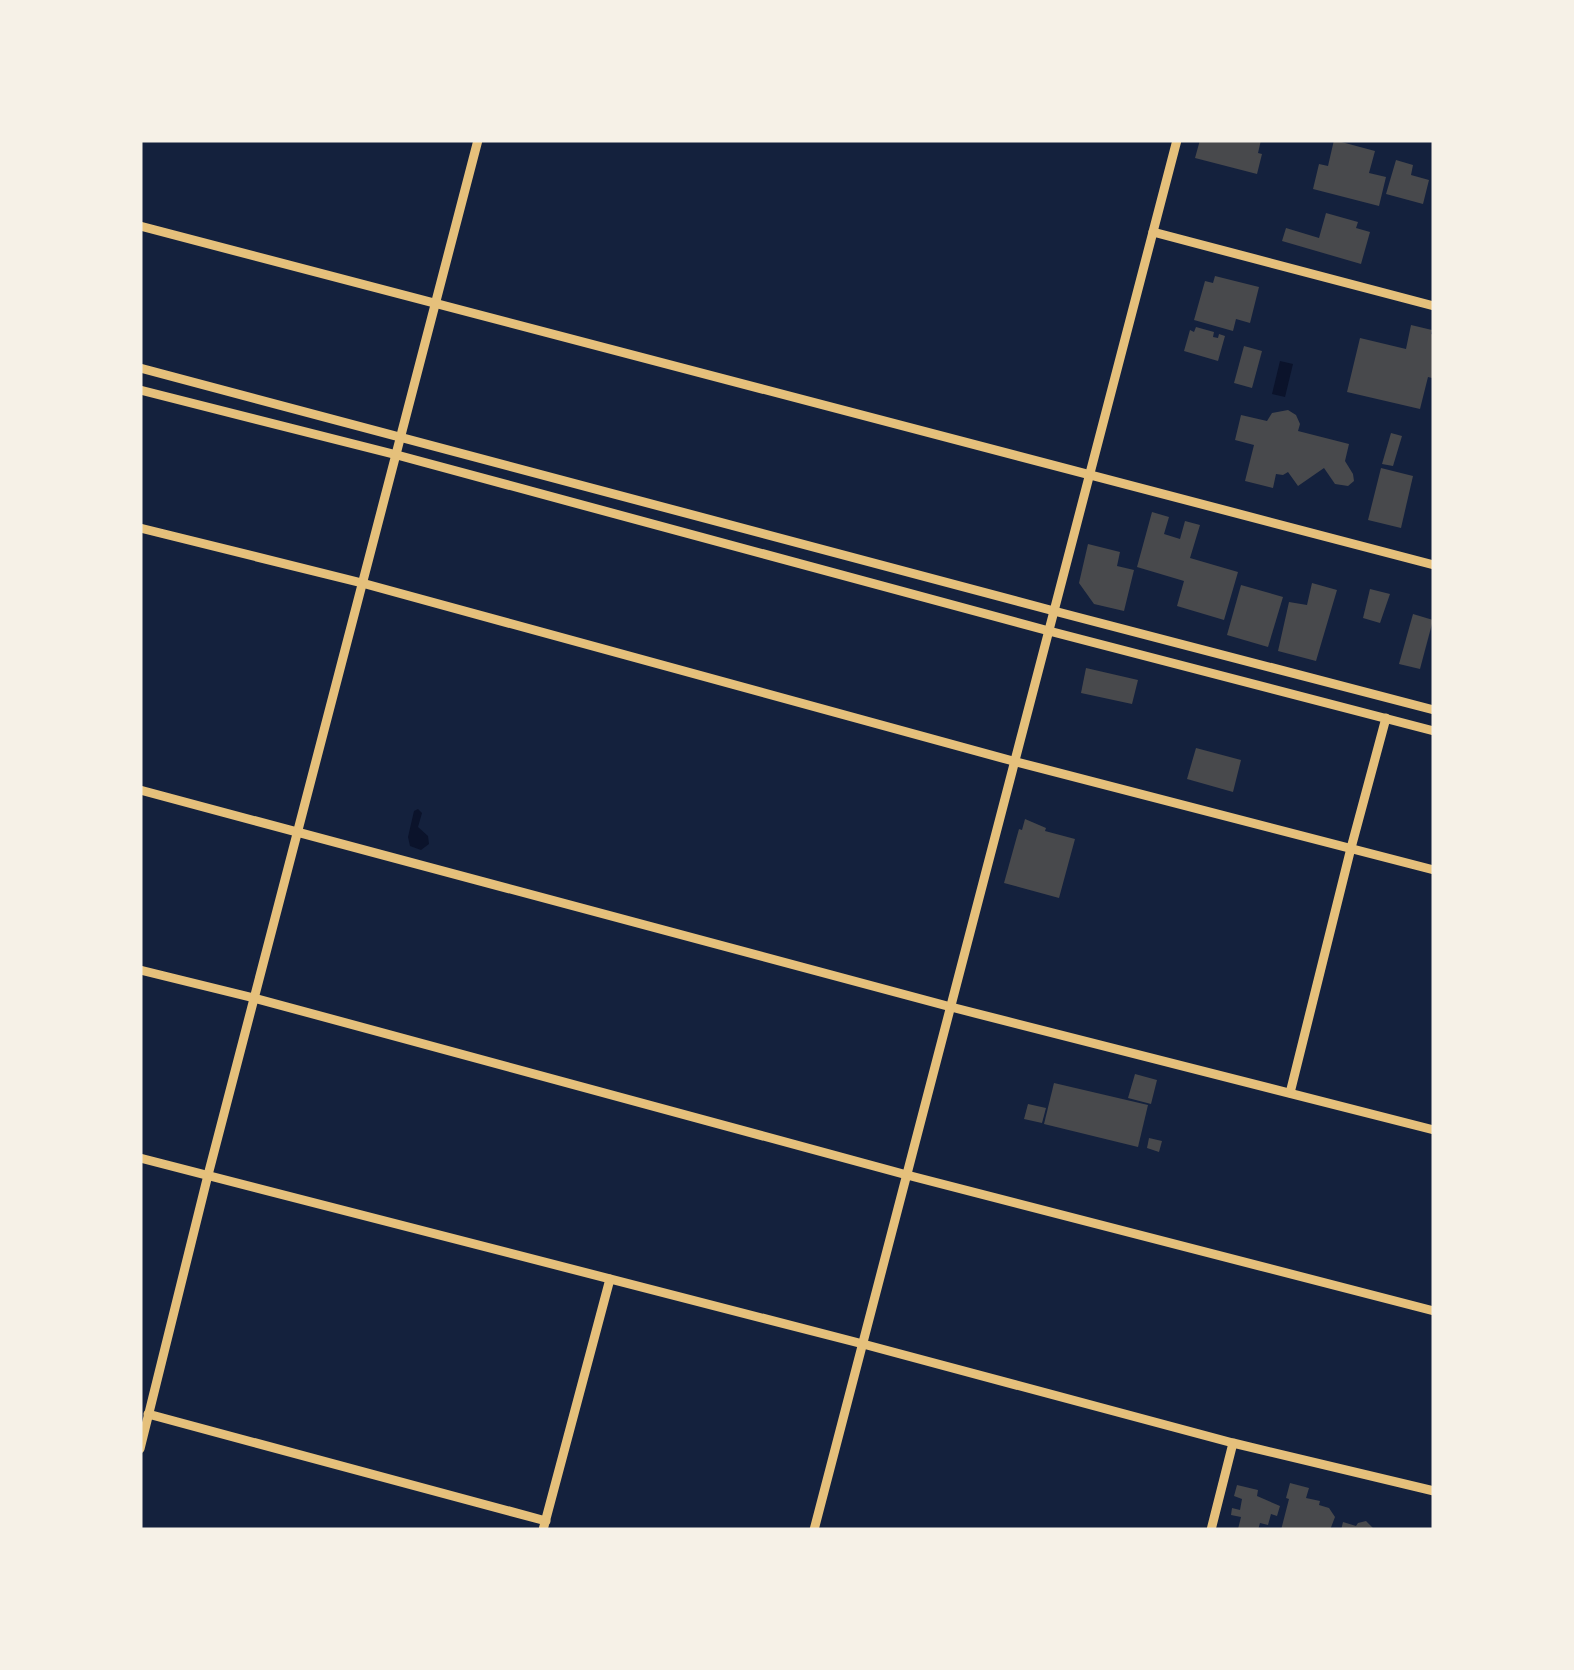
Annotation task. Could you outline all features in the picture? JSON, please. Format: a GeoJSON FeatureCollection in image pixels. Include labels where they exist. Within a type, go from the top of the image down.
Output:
{"type":"FeatureCollection","features":[{"type":"Feature","properties":{"kind":"street"},"geometry":{"type":"LineString","coordinates":[[140,1448],[478,140]]}},
{"type":"Feature","properties":{"kind":"street"},"geometry":{"type":"LineString","coordinates":[[814,1530],[1177,140]]}},
{"type":"Feature","properties":{"kind":"street"},"geometry":{"type":"LineString","coordinates":[[140,226],[1434,565]]}},
{"type":"Feature","properties":{"kind":"street"},"geometry":{"type":"LineString","coordinates":[[1153,232],[1434,306]]}},
{"type":"Feature","properties":{"kind":"street"},"geometry":{"type":"LineString","coordinates":[[140,368],[1434,710]]}},
{"type":"Feature","properties":{"kind":"street"},"geometry":{"type":"LineString","coordinates":[[140,390],[1434,730]]}},
{"type":"Feature","properties":{"kind":"street"},"geometry":{"type":"LineString","coordinates":[[140,528],[362,583],[1013,761],[1434,870]]}},
{"type":"Feature","properties":{"kind":"street"},"geometry":{"type":"LineString","coordinates":[[1290,1093],[1386,718]]}},
{"type":"Feature","properties":{"kind":"street"},"geometry":{"type":"LineString","coordinates":[[140,790],[950,1006],[1434,1130]]}},
{"type":"Feature","properties":{"kind":"street"},"geometry":{"type":"LineString","coordinates":[[140,970],[906,1175],[1434,1311]]}},
{"type":"Feature","properties":{"kind":"street"},"geometry":{"type":"LineString","coordinates":[[140,1158],[1434,1491]]}},
{"type":"Feature","properties":{"kind":"street"},"geometry":{"type":"LineString","coordinates":[[148,1414],[545,1526],[610,1279]]}},
{"type":"Feature","properties":{"kind":"street"},"geometry":{"type":"LineString","coordinates":[[140,1391],[153,1394]]}},
{"type":"Feature","properties":{"kind":"street"},"geometry":{"type":"LineString","coordinates":[[1211,1530],[1233,1442]]}},
{"type":"Feature","properties":{"kind":"water"},"geometry":{"type":"Polygon","coordinates":[[[1280,361],[1293,364],[1285,397],[1272,394],[1280,361]]]}},
{"type":"Feature","properties":{"kind":"water"},"geometry":{"type":"Polygon","coordinates":[[[414,811],[422,813],[418,827],[428,836],[429,844],[421,850],[410,846],[408,837],[414,811]]]}},
{"type":"Feature","properties":{"kind":"building"},"geometry":{"type":"Polygon","coordinates":[[[1200,140],[1261,140],[1257,174],[1195,158],[1200,140]]]}},
{"type":"Feature","properties":{"kind":"building"},"geometry":{"type":"Polygon","coordinates":[[[1334,140],[1375,151],[1369,173],[1386,177],[1379,206],[1313,189],[1319,164],[1328,166],[1334,140]]]}},
{"type":"Feature","properties":{"kind":"building"},"geometry":{"type":"Polygon","coordinates":[[[1396,160],[1413,165],[1411,175],[1429,180],[1423,204],[1386,194],[1396,160]]]}},
{"type":"Feature","properties":{"kind":"building"},"geometry":{"type":"Polygon","coordinates":[[[1326,213],[1358,222],[1356,228],[1370,232],[1361,264],[1282,241],[1286,228],[1319,238],[1326,213]]]}},
{"type":"Feature","properties":{"kind":"building"},"geometry":{"type":"Polygon","coordinates":[[[1215,276],[1259,287],[1250,323],[1236,319],[1233,331],[1194,320],[1205,281],[1213,283],[1215,276]]]}},
{"type":"Feature","properties":{"kind":"building"},"geometry":{"type":"Polygon","coordinates":[[[1411,325],[1432,330],[1434,335],[1434,369],[1432,378],[1428,377],[1420,409],[1347,392],[1360,338],[1406,349],[1411,325]]]}},
{"type":"Feature","properties":{"kind":"building"},"geometry":{"type":"Polygon","coordinates":[[[1196,327],[1214,332],[1213,337],[1225,336],[1218,361],[1184,351],[1190,330],[1194,332],[1196,327]]]}},
{"type":"Feature","properties":{"kind":"building"},"geometry":{"type":"Polygon","coordinates":[[[1244,346],[1262,351],[1252,388],[1234,383],[1244,346]]]}},
{"type":"Feature","properties":{"kind":"building"},"geometry":{"type":"Polygon","coordinates":[[[1288,410],[1296,415],[1298,431],[1349,444],[1345,461],[1354,481],[1348,486],[1335,484],[1324,468],[1298,486],[1288,472],[1276,474],[1273,488],[1245,481],[1254,445],[1235,440],[1241,415],[1267,421],[1272,413],[1288,410]]]}},
{"type":"Feature","properties":{"kind":"building"},"geometry":{"type":"Polygon","coordinates":[[[1391,433],[1402,436],[1393,466],[1382,464],[1391,433]]]}},
{"type":"Feature","properties":{"kind":"building"},"geometry":{"type":"Polygon","coordinates":[[[1381,468],[1413,476],[1401,528],[1368,520],[1381,468]]]}},
{"type":"Feature","properties":{"kind":"building"},"geometry":{"type":"Polygon","coordinates":[[[1152,512],[1169,517],[1164,534],[1180,539],[1185,521],[1200,525],[1190,558],[1238,572],[1224,620],[1177,606],[1184,581],[1137,567],[1152,512]]]}},
{"type":"Feature","properties":{"kind":"building"},"geometry":{"type":"Polygon","coordinates":[[[1088,544],[1120,552],[1117,566],[1134,570],[1124,611],[1094,604],[1079,583],[1088,544]]]}},
{"type":"Feature","properties":{"kind":"building"},"geometry":{"type":"Polygon","coordinates":[[[1312,583],[1337,590],[1316,661],[1278,651],[1289,602],[1307,605],[1312,583]]]}},
{"type":"Feature","properties":{"kind":"building"},"geometry":{"type":"Polygon","coordinates":[[[1241,585],[1283,597],[1268,647],[1227,635],[1241,585]]]}},
{"type":"Feature","properties":{"kind":"building"},"geometry":{"type":"Polygon","coordinates":[[[1370,589],[1390,594],[1380,623],[1363,618],[1370,589]]]}},
{"type":"Feature","properties":{"kind":"building"},"geometry":{"type":"Polygon","coordinates":[[[1413,614],[1433,620],[1420,669],[1399,664],[1413,614]]]}},
{"type":"Feature","properties":{"kind":"building"},"geometry":{"type":"Polygon","coordinates":[[[1086,668],[1138,680],[1132,704],[1081,693],[1086,668]]]}},
{"type":"Feature","properties":{"kind":"building"},"geometry":{"type":"Polygon","coordinates":[[[1196,748],[1241,760],[1233,792],[1187,779],[1196,748]]]}},
{"type":"Feature","properties":{"kind":"building"},"geometry":{"type":"Polygon","coordinates":[[[1025,819],[1046,828],[1045,831],[1075,839],[1059,898],[1004,883],[1025,819]]]}},
{"type":"Feature","properties":{"kind":"building"},"geometry":{"type":"Polygon","coordinates":[[[1135,1074],[1157,1080],[1151,1104],[1128,1098],[1135,1074]]]}},
{"type":"Feature","properties":{"kind":"building"},"geometry":{"type":"Polygon","coordinates":[[[1054,1083],[1148,1105],[1138,1147],[1044,1124],[1054,1083]]]}},
{"type":"Feature","properties":{"kind":"building"},"geometry":{"type":"Polygon","coordinates":[[[1028,1104],[1046,1108],[1042,1123],[1024,1119],[1028,1104]]]}},
{"type":"Feature","properties":{"kind":"building"},"geometry":{"type":"Polygon","coordinates":[[[1149,1138],[1162,1141],[1159,1152],[1147,1148],[1149,1138]]]}},
{"type":"Feature","properties":{"kind":"building"},"geometry":{"type":"Polygon","coordinates":[[[1290,1483],[1309,1488],[1306,1498],[1329,1508],[1335,1517],[1330,1530],[1281,1530],[1290,1483]]]}},
{"type":"Feature","properties":{"kind":"building"},"geometry":{"type":"Polygon","coordinates":[[[1237,1485],[1258,1490],[1257,1496],[1280,1506],[1277,1516],[1271,1514],[1268,1525],[1260,1523],[1258,1530],[1238,1529],[1241,1517],[1231,1515],[1232,1508],[1240,1510],[1242,1499],[1234,1496],[1237,1485]]]}},
{"type":"Feature","properties":{"kind":"building"},"geometry":{"type":"Polygon","coordinates":[[[1366,1521],[1375,1530],[1341,1530],[1343,1522],[1356,1526],[1366,1521]]]}}]}
